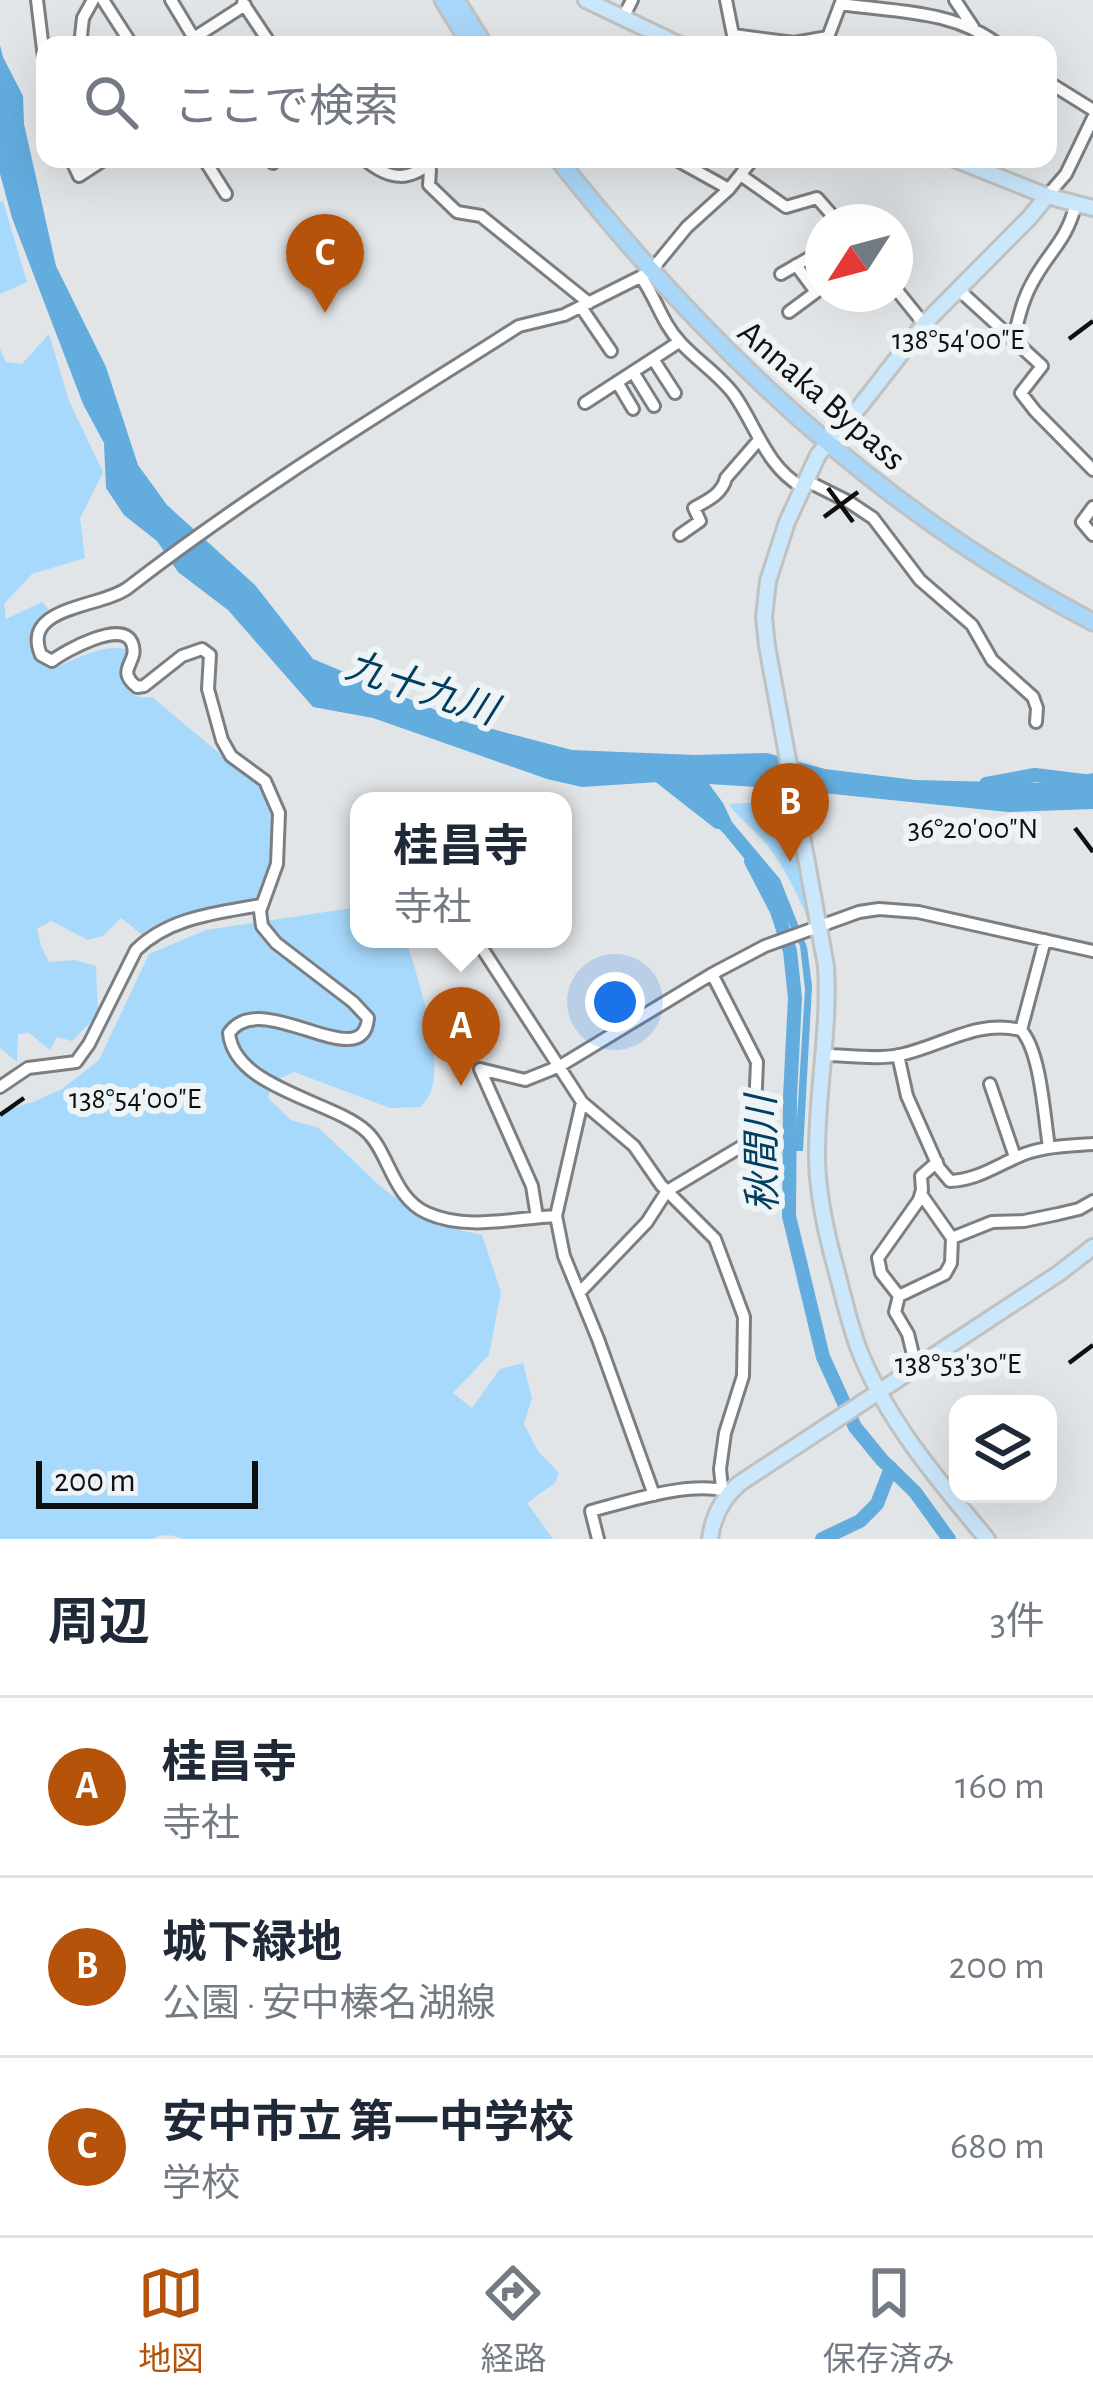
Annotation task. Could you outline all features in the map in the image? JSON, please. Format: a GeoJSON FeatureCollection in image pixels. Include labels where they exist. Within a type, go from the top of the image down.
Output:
{"type":"FeatureCollection","features":[{"type":"Feature","properties":{"kind":"highway"},"geometry":{"type":"LineString","coordinates":[[442,0],[473,36]]}},
{"type":"Feature","properties":{"kind":"highway"},"geometry":{"type":"LineString","coordinates":[[456,0],[474,36]]}},
{"type":"Feature","properties":{"kind":"highway","name":"Annaka Bypass"},"geometry":{"type":"LineString","coordinates":[[565,168],[646,274],[826,443],[968,548],[1093,622]]}},
{"type":"Feature","properties":{"kind":"main road"},"geometry":{"type":"LineString","coordinates":[[586,0],[661,36]]}},
{"type":"Feature","properties":{"kind":"main road"},"geometry":{"type":"LineString","coordinates":[[977,168],[1047,196],[1093,208]]}},
{"type":"Feature","properties":{"kind":"main road"},"geometry":{"type":"LineString","coordinates":[[987,1539],[874,1395],[849,1320],[819,1194],[818,1123],[827,985],[764,631],[764,604],[771,569],[803,483],[826,443],[924,324],[1047,196]]}},
{"type":"Feature","properties":{"kind":"main road"},"geometry":{"type":"LineString","coordinates":[[710,1539],[725,1490],[1058,1274],[1093,1246]]}},
{"type":"Feature","properties":{"kind":"street"},"geometry":{"type":"LineString","coordinates":[[37,0],[41,36]]}},
{"type":"Feature","properties":{"kind":"street"},"geometry":{"type":"LineString","coordinates":[[81,36],[83,18],[93,0]]}},
{"type":"Feature","properties":{"kind":"street"},"geometry":{"type":"LineString","coordinates":[[103,0],[126,36]]}},
{"type":"Feature","properties":{"kind":"street"},"geometry":{"type":"LineString","coordinates":[[171,0],[189,36]]}},
{"type":"Feature","properties":{"kind":"street"},"geometry":{"type":"LineString","coordinates":[[623,18],[632,0]]}},
{"type":"Feature","properties":{"kind":"street"},"geometry":{"type":"LineString","coordinates":[[726,0],[733,35],[741,36]]}},
{"type":"Feature","properties":{"kind":"street"},"geometry":{"type":"LineString","coordinates":[[955,0],[974,29]]}},
{"type":"Feature","properties":{"kind":"street"},"geometry":{"type":"LineString","coordinates":[[828,36],[842,2],[944,17],[985,36]]}},
{"type":"Feature","properties":{"kind":"street"},"geometry":{"type":"LineString","coordinates":[[201,36],[243,3],[265,36]]}},
{"type":"Feature","properties":{"kind":"street"},"geometry":{"type":"LineString","coordinates":[[1047,196],[1086,152],[1093,114],[1057,88]]}},
{"type":"Feature","properties":{"kind":"street"},"geometry":{"type":"LineString","coordinates":[[210,168],[226,194]]}},
{"type":"Feature","properties":{"kind":"street"},"geometry":{"type":"LineString","coordinates":[[378,168],[408,178],[423,168]]}},
{"type":"Feature","properties":{"kind":"street"},"geometry":{"type":"LineString","coordinates":[[430,168],[429,185],[452,208],[462,214],[477,213],[585,305],[611,351]]}},
{"type":"Feature","properties":{"kind":"street"},"geometry":{"type":"LineString","coordinates":[[691,168],[729,189]]}},
{"type":"Feature","properties":{"kind":"street"},"geometry":{"type":"LineString","coordinates":[[556,1216],[451,1222],[421,1211],[389,1173],[364,1128],[291,1096],[236,1052],[230,1033],[236,1023],[250,1018],[264,1017],[342,1040],[361,1036],[368,1018],[268,935],[260,918],[277,863],[279,814],[265,782],[231,756],[222,740],[208,688],[211,665],[207,651],[197,649],[182,656],[136,688],[126,673],[132,643],[120,634],[104,635],[52,661],[38,649],[37,633],[40,625],[59,614],[124,592],[263,489],[526,322],[564,315],[646,274],[747,168]]}},
{"type":"Feature","properties":{"kind":"street"},"geometry":{"type":"LineString","coordinates":[[742,176],[786,208],[817,198],[822,204]]}},
{"type":"Feature","properties":{"kind":"street"},"geometry":{"type":"LineString","coordinates":[[1013,340],[1034,278],[1062,242],[1076,204]]}},
{"type":"Feature","properties":{"kind":"street"},"geometry":{"type":"LineString","coordinates":[[781,274],[805,260]]}},
{"type":"Feature","properties":{"kind":"street"},"geometry":{"type":"LineString","coordinates":[[789,312],[816,292],[796,265]]}},
{"type":"Feature","properties":{"kind":"street"},"geometry":{"type":"LineString","coordinates":[[646,274],[665,323],[732,392],[758,441],[786,476],[849,502],[873,518],[920,580],[972,625],[992,660],[1033,697],[1036,722]]}},
{"type":"Feature","properties":{"kind":"street"},"geometry":{"type":"LineString","coordinates":[[958,290],[1042,366],[1021,393],[1093,470]]}},
{"type":"Feature","properties":{"kind":"street"},"geometry":{"type":"LineString","coordinates":[[913,310],[924,324]]}},
{"type":"Feature","properties":{"kind":"street"},"geometry":{"type":"LineString","coordinates":[[585,403],[679,342]]}},
{"type":"Feature","properties":{"kind":"street"},"geometry":{"type":"LineString","coordinates":[[653,358],[675,393]]}},
{"type":"Feature","properties":{"kind":"street"},"geometry":{"type":"LineString","coordinates":[[633,372],[654,406]]}},
{"type":"Feature","properties":{"kind":"street"},"geometry":{"type":"LineString","coordinates":[[617,382],[633,409]]}},
{"type":"Feature","properties":{"kind":"street"},"geometry":{"type":"LineString","coordinates":[[680,535],[700,521],[694,508],[715,497],[758,441]]}},
{"type":"Feature","properties":{"kind":"street"},"geometry":{"type":"LineString","coordinates":[[1093,507],[1082,522],[1093,535]]}},
{"type":"Feature","properties":{"kind":"street"},"geometry":{"type":"LineString","coordinates":[[0,1087],[28,1068],[76,1062],[136,950],[147,940],[196,916],[261,905]]}},
{"type":"Feature","properties":{"kind":"street"},"geometry":{"type":"LineString","coordinates":[[537,1217],[532,1186],[480,1069],[525,1080],[560,1066],[765,946],[859,912],[898,909],[1093,951]]}},
{"type":"Feature","properties":{"kind":"street"},"geometry":{"type":"LineString","coordinates":[[1021,1030],[1045,940]]}},
{"type":"Feature","properties":{"kind":"street"},"geometry":{"type":"LineString","coordinates":[[482,948],[582,1102],[634,1146],[667,1191],[715,1239],[744,1317],[742,1376],[725,1432],[720,1469],[725,1490],[654,1495],[591,1510],[598,1539]]}},
{"type":"Feature","properties":{"kind":"street"},"geometry":{"type":"LineString","coordinates":[[580,1292],[647,1222],[667,1191],[749,1142],[754,1134],[758,1062],[712,974]]}},
{"type":"Feature","properties":{"kind":"street"},"geometry":{"type":"LineString","coordinates":[[823,1055],[898,1055],[985,1027],[1021,1030],[1036,1070],[1049,1147]]}},
{"type":"Feature","properties":{"kind":"street"},"geometry":{"type":"LineString","coordinates":[[898,1055],[907,1096],[944,1177],[956,1182],[1049,1147],[1093,1144]]}},
{"type":"Feature","properties":{"kind":"street"},"geometry":{"type":"LineString","coordinates":[[990,1084],[1016,1157]]}},
{"type":"Feature","properties":{"kind":"street"},"geometry":{"type":"LineString","coordinates":[[582,1102],[556,1216],[564,1256],[654,1495]]}},
{"type":"Feature","properties":{"kind":"street"},"geometry":{"type":"LineString","coordinates":[[899,1295],[881,1273],[878,1258],[921,1194],[921,1175],[937,1162]]}},
{"type":"Feature","properties":{"kind":"street"},"geometry":{"type":"LineString","coordinates":[[899,1295],[945,1274],[951,1263],[952,1238],[921,1194]]}},
{"type":"Feature","properties":{"kind":"street"},"geometry":{"type":"LineString","coordinates":[[952,1238],[992,1222],[1041,1217],[1093,1201]]}},
{"type":"Feature","properties":{"kind":"street"},"geometry":{"type":"LineString","coordinates":[[899,1295],[895,1312],[908,1334],[916,1367]]}},
{"type":"Feature","properties":{"kind":"shaded area"},"geometry":{"type":"Polygon","coordinates":[[[0,45],[23,96],[24,124],[56,266],[106,367],[138,465],[167,505],[255,585],[313,659],[462,721],[572,750],[767,753],[825,769],[915,780],[1040,783],[1093,773],[1093,809],[1008,812],[709,784],[732,822],[780,879],[807,947],[812,986],[803,1151],[795,1151],[805,989],[800,946],[775,896],[674,781],[582,787],[373,718],[313,707],[228,610],[178,572],[157,541],[124,515],[106,488],[104,443],[83,404],[12,218],[0,174],[0,45]]]}},
{"type":"Feature","properties":{"kind":"shaded area"},"geometry":{"type":"Polygon","coordinates":[[[0,202],[27,282],[0,294],[0,202]]]}},
{"type":"Feature","properties":{"kind":"shaded area"},"geometry":{"type":"Polygon","coordinates":[[[49,334],[69,401],[103,472],[80,519],[85,558],[32,574],[4,604],[6,619],[42,602],[53,614],[34,629],[34,648],[54,668],[101,650],[129,650],[128,690],[152,697],[262,789],[273,818],[276,847],[273,878],[262,899],[252,906],[145,937],[121,918],[103,936],[88,940],[51,921],[37,929],[49,962],[75,960],[96,966],[98,1015],[72,1041],[57,1037],[50,1050],[29,1033],[18,1034],[17,1062],[0,1048],[0,349],[6,362],[22,364],[49,334]]]}},
{"type":"Feature","properties":{"kind":"shaded area"},"geometry":{"type":"Polygon","coordinates":[[[789,801],[812,925],[808,927],[800,900],[777,858],[729,804],[789,801]]]}},
{"type":"Feature","properties":{"kind":"shaded area"},"geometry":{"type":"Polygon","coordinates":[[[350,908],[350,948],[409,948],[434,1057],[430,1093],[421,1107],[390,1108],[294,1072],[273,1082],[268,1098],[291,1120],[319,1128],[382,1188],[436,1225],[482,1235],[501,1292],[489,1355],[453,1393],[472,1408],[500,1369],[523,1363],[532,1398],[524,1424],[538,1451],[559,1473],[555,1483],[527,1503],[553,1539],[183,1539],[168,1535],[153,1539],[0,1539],[0,1112],[62,1089],[99,1060],[149,954],[206,930],[350,908]]]}},
{"type":"Feature","properties":{"kind":"waterway","name":"秋間川"},"geometry":{"type":"LineString","coordinates":[[658,775],[718,822]]}},
{"type":"Feature","properties":{"kind":"waterway","name":"九十九川"},"geometry":{"type":"LineString","coordinates":[[986,784],[1035,775],[1093,782]]}},
{"type":"Feature","properties":{"kind":"waterway","name":"秋間川"},"geometry":{"type":"LineString","coordinates":[[751,861],[777,911],[790,951],[795,998],[789,1216],[823,1357],[855,1427],[915,1492],[949,1539]]}},
{"type":"Feature","properties":{"kind":"waterway"},"geometry":{"type":"LineString","coordinates":[[822,1539],[860,1521],[877,1504],[891,1468]]}},
{"type":"Feature","properties":{"kind":"place","name":"安中市立 第一中学校"},"geometry":{"type":"Point","coordinates":[325,313]}},
{"type":"Feature","properties":{"kind":"place","name":"城下緑地"},"geometry":{"type":"Point","coordinates":[790,862]}},
{"type":"Feature","properties":{"kind":"place","name":"桂昌寺"},"geometry":{"type":"Point","coordinates":[461,1086]}}]}
